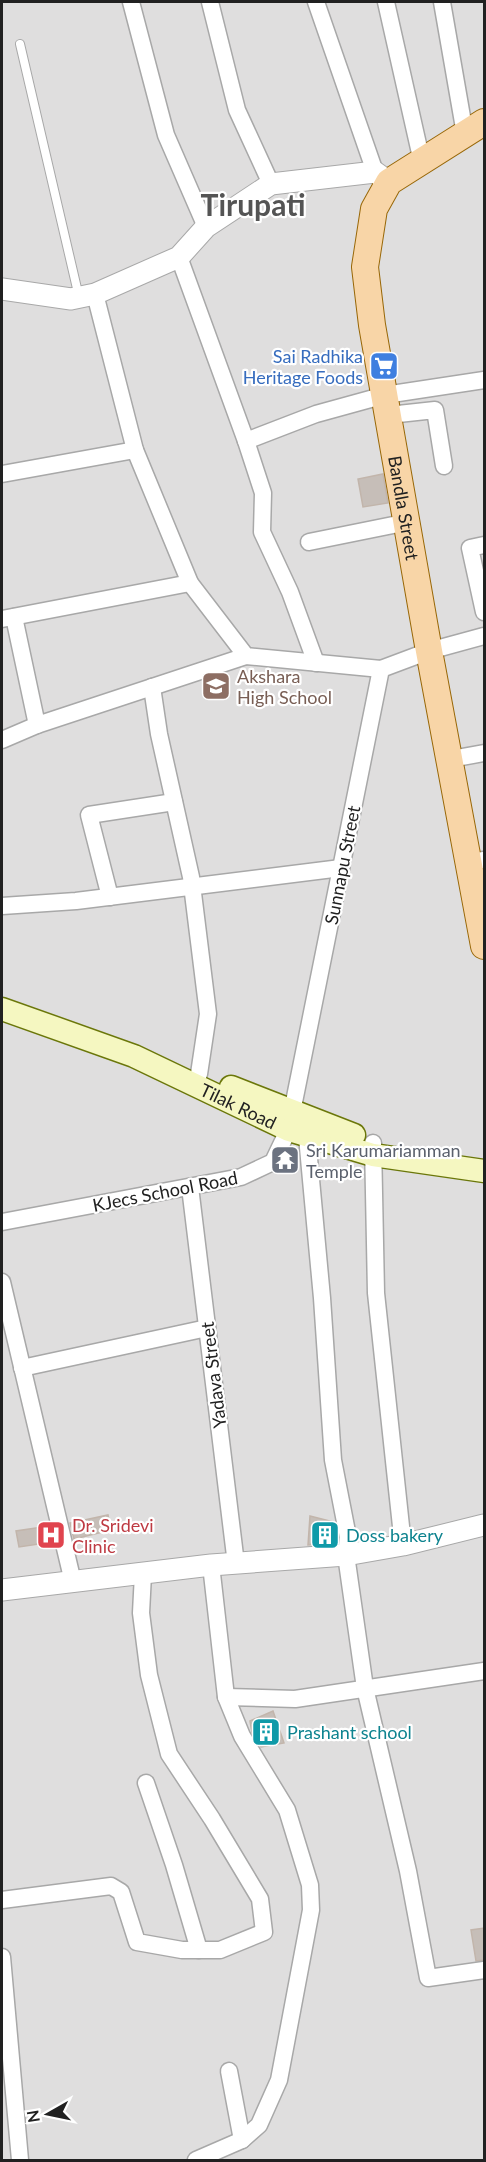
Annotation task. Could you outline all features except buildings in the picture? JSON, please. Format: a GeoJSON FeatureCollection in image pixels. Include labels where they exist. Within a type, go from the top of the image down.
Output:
{"type":"FeatureCollection","features":[{"type":"Feature","properties":{"kind":"main road","name":"Bandla Street"},"geometry":{"type":"LineString","coordinates":[[475,128],[422,162],[382,177],[374,209],[365,267],[372,325],[429,651],[451,759],[477,861],[484,946]]}},
{"type":"Feature","properties":{"kind":"main road","name":"Tilak Road"},"geometry":{"type":"LineString","coordinates":[[2,995],[199,1074],[298,1121]]}},
{"type":"Feature","properties":{"kind":"main road","name":"Tilak Road"},"geometry":{"type":"LineString","coordinates":[[2,1009],[134,1056],[373,1149],[484,1171]]}},
{"type":"Feature","properties":{"kind":"main road","name":"Tilak Road"},"geometry":{"type":"LineString","coordinates":[[373,1149],[484,1157]]}},
{"type":"Feature","properties":{"kind":"street"},"geometry":{"type":"LineString","coordinates":[[131,2],[166,135],[206,227]]}},
{"type":"Feature","properties":{"kind":"street"},"geometry":{"type":"LineString","coordinates":[[210,2],[237,110],[271,184]]}},
{"type":"Feature","properties":{"kind":"street"},"geometry":{"type":"LineString","coordinates":[[2,289],[70,298],[88,296],[179,257],[206,227],[271,184],[382,177],[316,2]]}},
{"type":"Feature","properties":{"kind":"street"},"geometry":{"type":"LineString","coordinates":[[386,2],[422,162]]}},
{"type":"Feature","properties":{"kind":"street"},"geometry":{"type":"LineString","coordinates":[[442,2],[475,128]]}},
{"type":"Feature","properties":{"kind":"street"},"geometry":{"type":"LineString","coordinates":[[179,257],[246,441],[262,493],[262,532],[290,592],[316,663]]}},
{"type":"Feature","properties":{"kind":"street"},"geometry":{"type":"LineString","coordinates":[[88,296],[135,450],[190,582],[246,656]]}},
{"type":"Feature","properties":{"kind":"street"},"geometry":{"type":"LineString","coordinates":[[246,441],[316,414],[387,405],[484,380]]}},
{"type":"Feature","properties":{"kind":"street"},"geometry":{"type":"LineString","coordinates":[[387,405],[435,410],[444,466]]}},
{"type":"Feature","properties":{"kind":"street"},"geometry":{"type":"LineString","coordinates":[[2,474],[135,450]]}},
{"type":"Feature","properties":{"kind":"street"},"geometry":{"type":"LineString","coordinates":[[309,542],[408,522]]}},
{"type":"Feature","properties":{"kind":"street"},"geometry":{"type":"LineString","coordinates":[[484,545],[470,548],[484,612]]}},
{"type":"Feature","properties":{"kind":"street"},"geometry":{"type":"LineString","coordinates":[[37,725],[8,618],[190,582]]}},
{"type":"Feature","properties":{"kind":"street"},"geometry":{"type":"LineString","coordinates":[[2,740],[37,725],[246,656],[381,669],[429,651],[484,636]]}},
{"type":"Feature","properties":{"kind":"street","name":"Sunnapu Street"},"geometry":{"type":"LineString","coordinates":[[298,1121],[341,868],[381,669]]}},
{"type":"Feature","properties":{"kind":"street"},"geometry":{"type":"LineString","coordinates":[[152,687],[159,734],[192,887],[208,1014],[199,1074]]}},
{"type":"Feature","properties":{"kind":"street"},"geometry":{"type":"LineString","coordinates":[[451,759],[484,753]]}},
{"type":"Feature","properties":{"kind":"street"},"geometry":{"type":"LineString","coordinates":[[110,897],[89,815],[174,802]]}},
{"type":"Feature","properties":{"kind":"street"},"geometry":{"type":"LineString","coordinates":[[2,906],[76,901],[341,868]]}},
{"type":"Feature","properties":{"kind":"street"},"geometry":{"type":"LineString","coordinates":[[298,1121],[322,1299],[333,1460],[348,1537],[346,1555],[365,1688],[408,1871],[428,1978],[484,1970]]}},
{"type":"Feature","properties":{"kind":"street","name":"KJecs School Road"},"geometry":{"type":"LineString","coordinates":[[2,1222],[241,1177],[273,1162],[298,1121]]}},
{"type":"Feature","properties":{"kind":"street"},"geometry":{"type":"LineString","coordinates":[[373,1149],[376,1293],[403,1545]]}},
{"type":"Feature","properties":{"kind":"street","name":"Yadava Street"},"geometry":{"type":"LineString","coordinates":[[190,1187],[236,1564]]}},
{"type":"Feature","properties":{"kind":"street"},"geometry":{"type":"LineString","coordinates":[[2,1282],[74,1582]]}},
{"type":"Feature","properties":{"kind":"street"},"geometry":{"type":"LineString","coordinates":[[22,1368],[207,1328]]}},
{"type":"Feature","properties":{"kind":"street"},"geometry":{"type":"LineString","coordinates":[[2,1590],[211,1565],[346,1555],[403,1545],[484,1525]]}},
{"type":"Feature","properties":{"kind":"street"},"geometry":{"type":"LineString","coordinates":[[196,2160],[242,2140],[259,2125],[279,2080],[311,1911],[310,1885],[287,1810],[242,1736],[226,1697],[211,1565]]}},
{"type":"Feature","properties":{"kind":"street"},"geometry":{"type":"LineString","coordinates":[[2,1900],[111,1886],[121,1892],[137,1942],[182,1950],[220,1950],[264,1932],[260,1899],[212,1819],[169,1754],[149,1675],[141,1613],[143,1574]]}},
{"type":"Feature","properties":{"kind":"street"},"geometry":{"type":"LineString","coordinates":[[226,1697],[295,1699],[484,1671]]}},
{"type":"Feature","properties":{"kind":"street"},"geometry":{"type":"LineString","coordinates":[[146,1783],[174,1865],[199,1950]]}},
{"type":"Feature","properties":{"kind":"street"},"geometry":{"type":"LineString","coordinates":[[2,1957],[8,2104],[20,2160]]}},
{"type":"Feature","properties":{"kind":"street"},"geometry":{"type":"LineString","coordinates":[[229,2071],[242,2140]]}},
{"type":"Feature","properties":{"kind":"lane"},"geometry":{"type":"LineString","coordinates":[[20,44],[88,296]]}},
{"type":"Feature","properties":{"kind":"shaded area"},"geometry":{"type":"Polygon","coordinates":[[[2,2],[484,2],[484,2160],[2,2160],[2,2]]]}},
{"type":"Feature","properties":{"kind":"place","name":"Sai Radhika Heritage Foods"},"geometry":{"type":"Point","coordinates":[384,366]}},
{"type":"Feature","properties":{"kind":"place","name":"Akshara High School"},"geometry":{"type":"Point","coordinates":[216,686]}},
{"type":"Feature","properties":{"kind":"place","name":"Sri Karumariamman Temple"},"geometry":{"type":"Point","coordinates":[285,1160]}},
{"type":"Feature","properties":{"kind":"place","name":"Dr. Sridevi Clinic"},"geometry":{"type":"Point","coordinates":[51,1535]}},
{"type":"Feature","properties":{"kind":"place","name":"Doss bakery"},"geometry":{"type":"Point","coordinates":[325,1535]}},
{"type":"Feature","properties":{"kind":"place","name":"Prashant school"},"geometry":{"type":"Point","coordinates":[266,1732]}},
{"type":"Feature","properties":{"kind":"district","name":"Tirupati"},"geometry":{"type":"Point","coordinates":[253,204]}}]}
